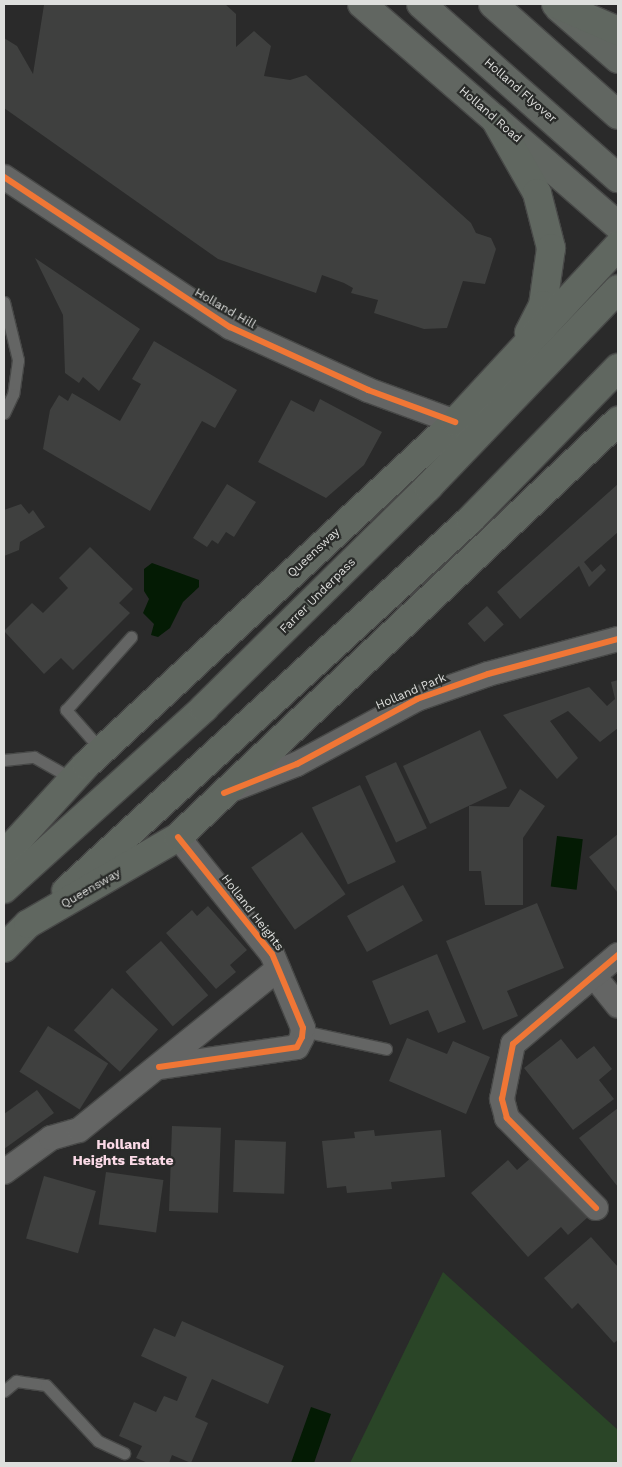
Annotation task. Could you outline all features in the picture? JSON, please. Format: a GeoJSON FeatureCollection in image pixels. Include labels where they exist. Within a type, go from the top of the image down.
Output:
{"type":"FeatureCollection","features":[{"type":"Feature","properties":{"kind":"highway"},"geometry":{"type":"LineString","coordinates":[[555,4],[618,31]]}},
{"type":"Feature","properties":{"kind":"highway"},"geometry":{"type":"LineString","coordinates":[[495,119],[537,193],[551,248],[543,305],[518,357]]}},
{"type":"Feature","properties":{"kind":"highway","name":"Queensway"},"geometry":{"type":"LineString","coordinates":[[4,855],[73,779],[455,422],[518,357],[607,272],[618,246]]}},
{"type":"Feature","properties":{"kind":"highway","name":"Farrer Underpass"},"geometry":{"type":"LineString","coordinates":[[4,889],[204,708],[428,487],[618,289]]}},
{"type":"Feature","properties":{"kind":"highway"},"geometry":{"type":"LineString","coordinates":[[28,924],[470,520],[618,368]]}},
{"type":"Feature","properties":{"kind":"highway","name":"Queensway"},"geometry":{"type":"LineString","coordinates":[[4,948],[28,924],[178,837],[612,430]]}},
{"type":"Feature","properties":{"kind":"main road","name":"Holland Road"},"geometry":{"type":"LineString","coordinates":[[362,4],[618,226]]}},
{"type":"Feature","properties":{"kind":"main road","name":"Holland Flyover"},"geometry":{"type":"LineString","coordinates":[[422,4],[618,178]]}},
{"type":"Feature","properties":{"kind":"main road"},"geometry":{"type":"LineString","coordinates":[[493,4],[618,115]]}},
{"type":"Feature","properties":{"kind":"main road"},"geometry":{"type":"LineString","coordinates":[[555,4],[618,59]]}},
{"type":"Feature","properties":{"kind":"street","name":"Holland Hill"},"geometry":{"type":"LineString","coordinates":[[4,177],[230,327],[368,390],[455,422]]}},
{"type":"Feature","properties":{"kind":"street","name":"Holland Park"},"geometry":{"type":"LineString","coordinates":[[224,793],[319,754],[417,698],[488,674],[618,639]]}},
{"type":"Feature","properties":{"kind":"street","name":"Holland Heights"},"geometry":{"type":"LineString","coordinates":[[159,1067],[297,1047],[303,1031],[272,954],[178,837]]}},
{"type":"Feature","properties":{"kind":"street"},"geometry":{"type":"LineString","coordinates":[[596,1208],[507,1118],[502,1099],[513,1044],[618,955]]}},
{"type":"Feature","properties":{"kind":"street","name":"Holland Heights"},"geometry":{"type":"LineString","coordinates":[[4,1172],[51,1138],[79,1130],[278,969]]}},
{"type":"Feature","properties":{"kind":"street"},"geometry":{"type":"LineString","coordinates":[[594,976],[618,1006]]}},
{"type":"Feature","properties":{"kind":"lane"},"geometry":{"type":"LineString","coordinates":[[4,302],[18,360],[13,394],[4,412]]}},
{"type":"Feature","properties":{"kind":"lane"},"geometry":{"type":"LineString","coordinates":[[102,751],[66,710],[131,637]]}},
{"type":"Feature","properties":{"kind":"lane"},"geometry":{"type":"LineString","coordinates":[[4,760],[34,757],[73,779]]}},
{"type":"Feature","properties":{"kind":"lane"},"geometry":{"type":"LineString","coordinates":[[303,1031],[386,1049]]}},
{"type":"Feature","properties":{"kind":"lane"},"geometry":{"type":"LineString","coordinates":[[4,1391],[16,1381],[46,1385],[98,1441],[124,1453]]}},
{"type":"Feature","properties":{"kind":"shaded area"},"geometry":{"type":"Polygon","coordinates":[[[152,563],[199,580],[199,587],[183,602],[170,628],[158,637],[151,635],[154,624],[143,613],[149,599],[144,591],[144,569],[152,563]]]}},
{"type":"Feature","properties":{"kind":"shaded area"},"geometry":{"type":"Polygon","coordinates":[[[557,836],[583,839],[577,890],[551,887],[557,836]]]}},
{"type":"Feature","properties":{"kind":"shaded area"},"geometry":{"type":"Polygon","coordinates":[[[443,1272],[618,1430],[618,1463],[350,1463],[443,1272]]]}},
{"type":"Feature","properties":{"kind":"shaded area"},"geometry":{"type":"Polygon","coordinates":[[[311,1407],[331,1414],[314,1463],[291,1463],[311,1407]]]}},
{"type":"Feature","properties":{"kind":"building"},"geometry":{"type":"Polygon","coordinates":[[[225,4],[236,14],[236,47],[254,31],[271,46],[264,76],[290,80],[306,75],[471,223],[476,233],[491,238],[496,249],[485,284],[463,281],[447,328],[424,329],[374,313],[378,300],[351,293],[353,288],[322,275],[316,293],[218,259],[4,108],[4,38],[17,46],[33,74],[44,5],[225,4]]]}},
{"type":"Feature","properties":{"kind":"building"},"geometry":{"type":"Polygon","coordinates":[[[35,258],[140,329],[99,391],[83,377],[79,383],[65,373],[63,315],[35,258]]]}},
{"type":"Feature","properties":{"kind":"building"},"geometry":{"type":"Polygon","coordinates":[[[154,341],[237,390],[215,428],[202,421],[150,511],[43,449],[50,410],[59,395],[68,401],[72,393],[120,421],[141,384],[132,379],[154,341]]]}},
{"type":"Feature","properties":{"kind":"building"},"geometry":{"type":"Polygon","coordinates":[[[320,399],[382,432],[364,465],[326,498],[258,462],[291,400],[314,412],[320,399]]]}},
{"type":"Feature","properties":{"kind":"building"},"geometry":{"type":"Polygon","coordinates":[[[227,484],[256,502],[234,537],[226,532],[218,544],[212,540],[207,547],[193,538],[227,484]]]}},
{"type":"Feature","properties":{"kind":"building"},"geometry":{"type":"Polygon","coordinates":[[[618,484],[618,532],[584,562],[592,572],[601,564],[606,570],[589,587],[579,566],[520,619],[497,592],[618,484]]]}},
{"type":"Feature","properties":{"kind":"building"},"geometry":{"type":"Polygon","coordinates":[[[21,504],[29,514],[33,510],[45,527],[20,542],[19,550],[4,556],[4,510],[21,504]]]}},
{"type":"Feature","properties":{"kind":"building"},"geometry":{"type":"Polygon","coordinates":[[[90,547],[133,589],[119,603],[130,613],[73,670],[61,658],[44,674],[4,631],[32,603],[43,613],[68,588],[59,578],[90,547]]]}},
{"type":"Feature","properties":{"kind":"building"},"geometry":{"type":"Polygon","coordinates":[[[487,606],[504,625],[484,642],[468,623],[487,606]]]}},
{"type":"Feature","properties":{"kind":"building"},"geometry":{"type":"Polygon","coordinates":[[[618,680],[618,728],[600,742],[568,711],[550,721],[578,758],[557,779],[503,715],[589,687],[607,706],[615,699],[611,682],[618,680]]]}},
{"type":"Feature","properties":{"kind":"building"},"geometry":{"type":"Polygon","coordinates":[[[480,730],[507,788],[430,824],[403,766],[480,730]]]}},
{"type":"Feature","properties":{"kind":"building"},"geometry":{"type":"Polygon","coordinates":[[[396,762],[427,828],[396,843],[365,776],[396,762]]]}},
{"type":"Feature","properties":{"kind":"building"},"geometry":{"type":"Polygon","coordinates":[[[360,785],[396,862],[348,884],[312,807],[360,785]]]}},
{"type":"Feature","properties":{"kind":"building"},"geometry":{"type":"Polygon","coordinates":[[[520,789],[545,806],[523,838],[523,905],[485,905],[481,871],[469,871],[469,806],[509,807],[520,789]]]}},
{"type":"Feature","properties":{"kind":"building"},"geometry":{"type":"Polygon","coordinates":[[[302,832],[346,894],[295,930],[251,868],[302,832]]]}},
{"type":"Feature","properties":{"kind":"building"},"geometry":{"type":"Polygon","coordinates":[[[618,834],[618,893],[589,857],[618,834]]]}},
{"type":"Feature","properties":{"kind":"building"},"geometry":{"type":"Polygon","coordinates":[[[403,885],[423,921],[367,952],[347,916],[403,885]]]}},
{"type":"Feature","properties":{"kind":"building"},"geometry":{"type":"Polygon","coordinates":[[[537,903],[564,968],[507,991],[518,1016],[483,1030],[446,941],[537,903]]]}},
{"type":"Feature","properties":{"kind":"building"},"geometry":{"type":"Polygon","coordinates":[[[208,906],[247,950],[230,965],[236,972],[216,989],[166,933],[192,910],[197,916],[208,906]]]}},
{"type":"Feature","properties":{"kind":"building"},"geometry":{"type":"Polygon","coordinates":[[[161,941],[208,995],[173,1026],[126,972],[161,941]]]}},
{"type":"Feature","properties":{"kind":"building"},"geometry":{"type":"Polygon","coordinates":[[[437,954],[466,1022],[438,1033],[428,1010],[390,1025],[372,981],[437,954]]]}},
{"type":"Feature","properties":{"kind":"building"},"geometry":{"type":"Polygon","coordinates":[[[112,988],[158,1029],[120,1072],[74,1030],[112,988]]]}},
{"type":"Feature","properties":{"kind":"building"},"geometry":{"type":"Polygon","coordinates":[[[48,1026],[108,1064],[80,1109],[19,1072],[48,1026]]]}},
{"type":"Feature","properties":{"kind":"building"},"geometry":{"type":"Polygon","coordinates":[[[407,1038],[447,1054],[453,1041],[490,1057],[466,1114],[389,1081],[407,1038]]]}},
{"type":"Feature","properties":{"kind":"building"},"geometry":{"type":"Polygon","coordinates":[[[561,1039],[577,1059],[594,1046],[612,1069],[599,1080],[614,1099],[573,1130],[524,1068],[561,1039]]]}},
{"type":"Feature","properties":{"kind":"building"},"geometry":{"type":"Polygon","coordinates":[[[37,1090],[54,1113],[4,1149],[4,1114],[37,1090]]]}},
{"type":"Feature","properties":{"kind":"building"},"geometry":{"type":"Polygon","coordinates":[[[618,1108],[618,1187],[579,1138],[618,1108]]]}},
{"type":"Feature","properties":{"kind":"building"},"geometry":{"type":"Polygon","coordinates":[[[172,1126],[221,1128],[218,1213],[169,1211],[172,1126]]]}},
{"type":"Feature","properties":{"kind":"building"},"geometry":{"type":"Polygon","coordinates":[[[374,1130],[375,1136],[441,1130],[445,1177],[391,1182],[392,1189],[347,1193],[346,1186],[327,1188],[322,1141],[355,1138],[354,1132],[374,1130]]]}},
{"type":"Feature","properties":{"kind":"building"},"geometry":{"type":"Polygon","coordinates":[[[235,1140],[286,1142],[284,1194],[233,1192],[235,1140]]]}},
{"type":"Feature","properties":{"kind":"building"},"geometry":{"type":"Polygon","coordinates":[[[533,1156],[588,1217],[568,1235],[561,1227],[528,1257],[471,1193],[508,1160],[517,1170],[533,1156]]]}},
{"type":"Feature","properties":{"kind":"building"},"geometry":{"type":"Polygon","coordinates":[[[106,1172],[163,1180],[156,1233],[99,1224],[106,1172]]]}},
{"type":"Feature","properties":{"kind":"building"},"geometry":{"type":"Polygon","coordinates":[[[44,1176],[96,1191],[78,1253],[26,1238],[44,1176]]]}},
{"type":"Feature","properties":{"kind":"building"},"geometry":{"type":"Polygon","coordinates":[[[591,1237],[618,1267],[618,1340],[614,1343],[578,1303],[572,1309],[544,1278],[591,1237]]]}},
{"type":"Feature","properties":{"kind":"building"},"geometry":{"type":"Polygon","coordinates":[[[182,1321],[284,1366],[268,1404],[212,1379],[195,1417],[208,1423],[191,1463],[172,1455],[169,1463],[148,1463],[136,1458],[142,1446],[119,1436],[134,1402],[156,1412],[164,1396],[177,1401],[187,1377],[141,1356],[154,1328],[175,1337],[182,1321]]]}},
{"type":"Feature","properties":{"kind":"cycle path"},"geometry":{"type":"LineString","coordinates":[[4,177],[230,327],[368,390],[455,422]]}},
{"type":"Feature","properties":{"kind":"cycle path"},"geometry":{"type":"LineString","coordinates":[[224,793],[297,764],[417,699],[488,674],[618,639]]}},
{"type":"Feature","properties":{"kind":"cycle path"},"geometry":{"type":"LineString","coordinates":[[159,1067],[297,1047],[302,1037],[303,1028],[272,954],[178,837]]}},
{"type":"Feature","properties":{"kind":"cycle path"},"geometry":{"type":"LineString","coordinates":[[596,1208],[507,1118],[502,1099],[513,1044],[618,955]]}},
{"type":"Feature","properties":{"kind":"district","name":"Holland Heights Estate"},"geometry":{"type":"Point","coordinates":[123,1152]}}]}
